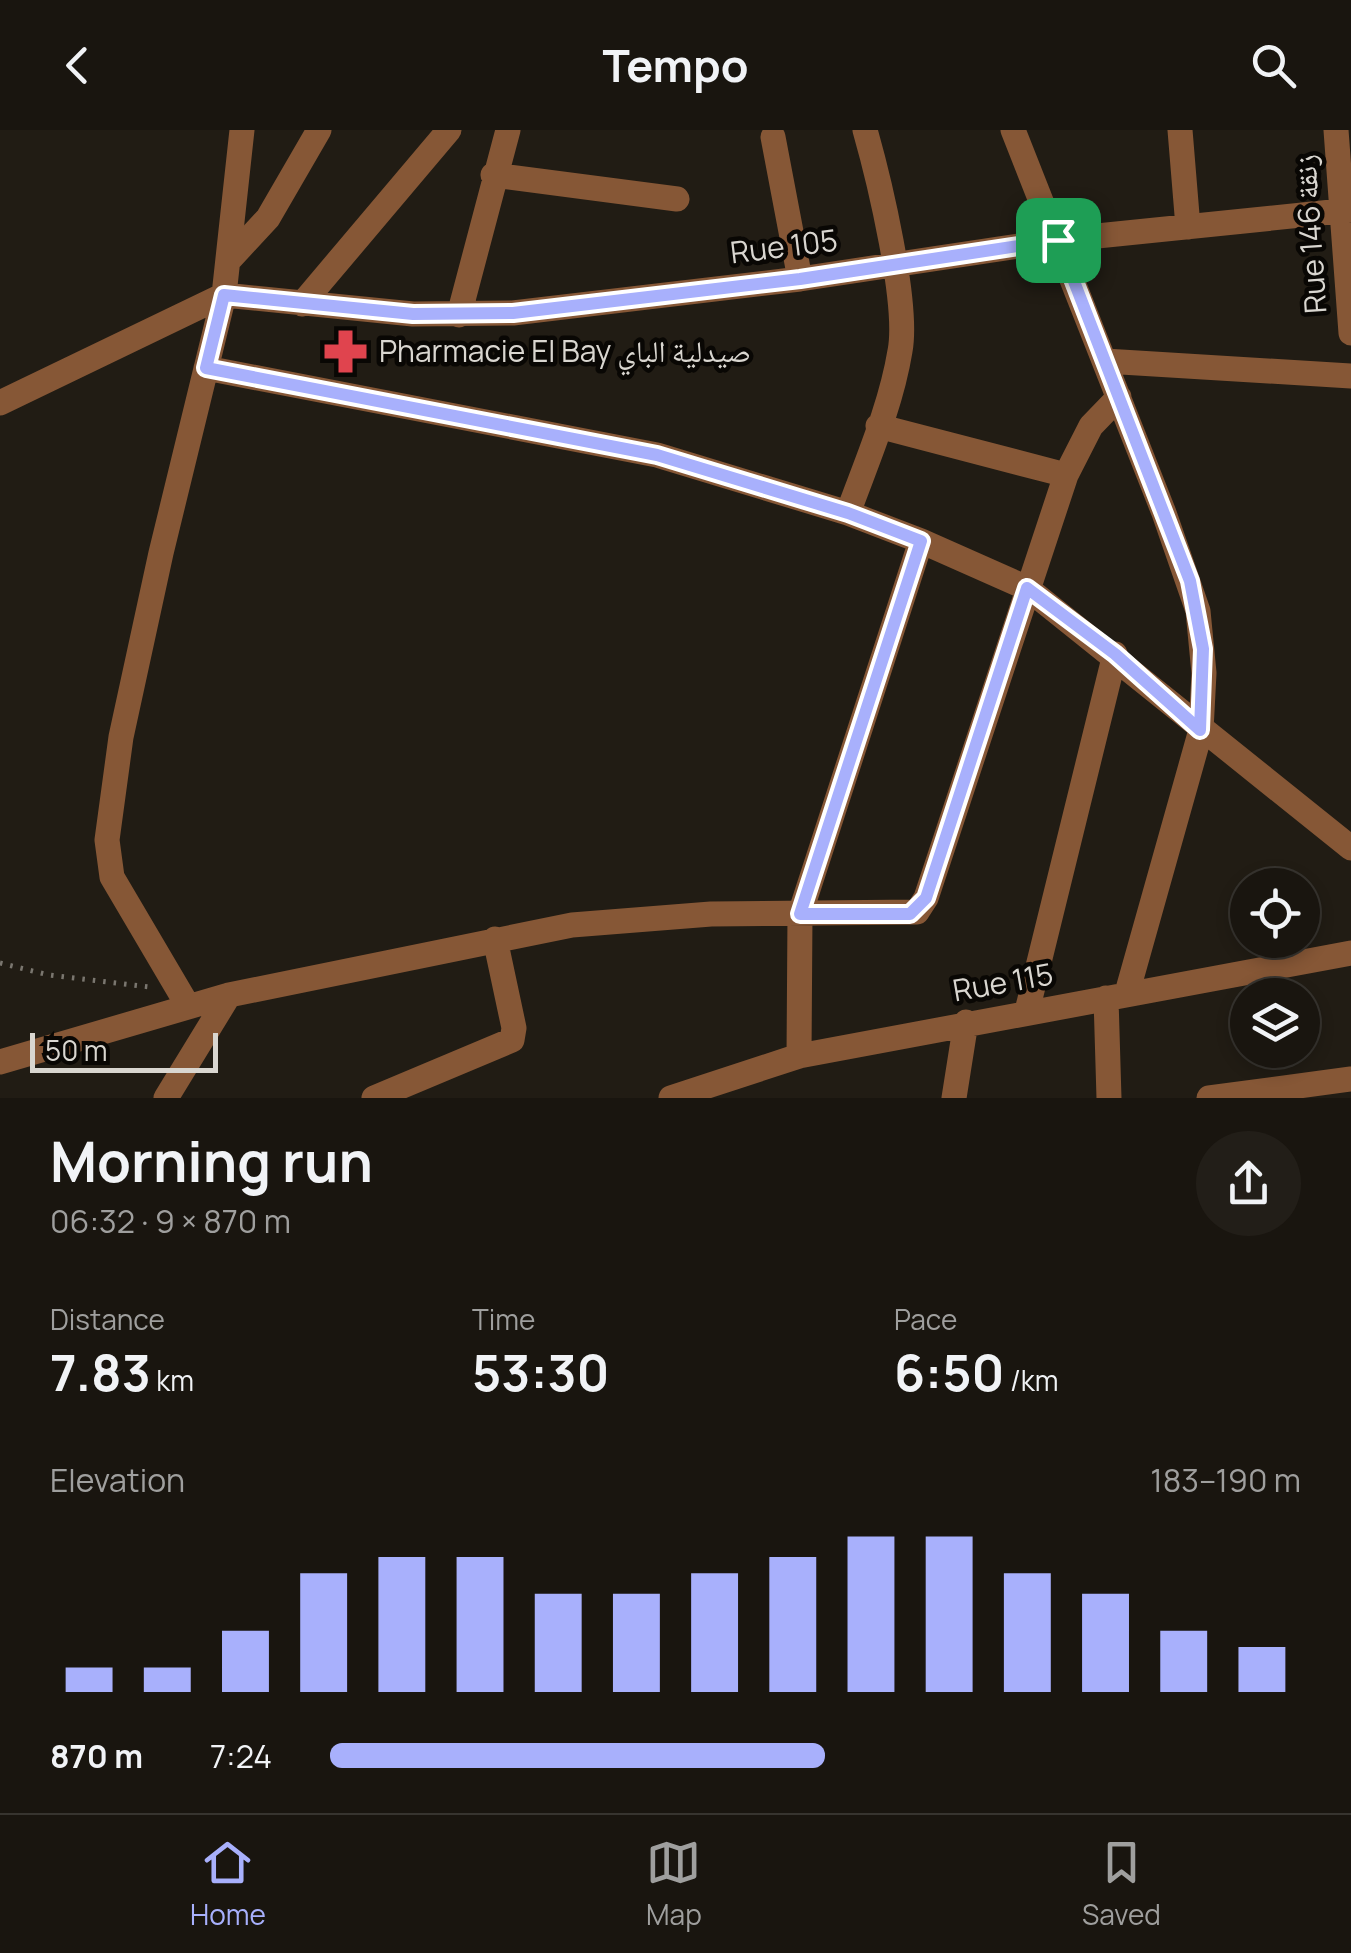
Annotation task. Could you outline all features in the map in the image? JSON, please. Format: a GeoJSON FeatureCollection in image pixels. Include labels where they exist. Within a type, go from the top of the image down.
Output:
{"type":"FeatureCollection","features":[{"type":"Feature","properties":{"kind":"street"},"geometry":{"type":"LineString","coordinates":[[182,996],[112,877],[106,840],[122,738],[224,295],[242,130]]}},
{"type":"Feature","properties":{"kind":"street"},"geometry":{"type":"LineString","coordinates":[[230,259],[268,218],[318,130]]}},
{"type":"Feature","properties":{"kind":"street"},"geometry":{"type":"LineString","coordinates":[[302,304],[449,130]]}},
{"type":"Feature","properties":{"kind":"street"},"geometry":{"type":"LineString","coordinates":[[459,315],[508,130]]}},
{"type":"Feature","properties":{"kind":"street"},"geometry":{"type":"LineString","coordinates":[[848,513],[901,349],[893,266],[865,130]]}},
{"type":"Feature","properties":{"kind":"street"},"geometry":{"type":"LineString","coordinates":[[1013,130],[1106,361],[1198,611],[1204,674],[1200,730],[1116,996],[1109,1098]]}},
{"type":"Feature","properties":{"kind":"street"},"geometry":{"type":"LineString","coordinates":[[1180,130],[1188,227]]}},
{"type":"Feature","properties":{"kind":"street","name":"Rue 146 زنقة"},"geometry":{"type":"LineString","coordinates":[[1336,130],[1346,211],[1351,333]]}},
{"type":"Feature","properties":{"kind":"street"},"geometry":{"type":"LineString","coordinates":[[773,137],[800,279]]}},
{"type":"Feature","properties":{"kind":"street"},"geometry":{"type":"LineString","coordinates":[[493,175],[677,199]]}},
{"type":"Feature","properties":{"kind":"street","name":"Rue 105"},"geometry":{"type":"LineString","coordinates":[[224,295],[459,315],[570,307],[800,279],[1058,240],[1346,211]]}},
{"type":"Feature","properties":{"kind":"street"},"geometry":{"type":"LineString","coordinates":[[0,404],[224,295]]}},
{"type":"Feature","properties":{"kind":"street"},"geometry":{"type":"LineString","coordinates":[[1106,361],[1351,376]]}},
{"type":"Feature","properties":{"kind":"street"},"geometry":{"type":"LineString","coordinates":[[206,368],[657,455],[848,513],[921,541],[1027,588],[1115,654],[1200,730],[1351,848]]}},
{"type":"Feature","properties":{"kind":"street"},"geometry":{"type":"LineString","coordinates":[[0,1062],[182,996],[229,995],[494,939],[630,919],[910,914],[924,903],[1066,474],[1091,426],[1119,398]]}},
{"type":"Feature","properties":{"kind":"street"},"geometry":{"type":"LineString","coordinates":[[878,426],[1066,474]]}},
{"type":"Feature","properties":{"kind":"street"},"geometry":{"type":"LineString","coordinates":[[798,1056],[800,914],[921,541]]}},
{"type":"Feature","properties":{"kind":"street"},"geometry":{"type":"LineString","coordinates":[[1027,1010],[1115,654]]}},
{"type":"Feature","properties":{"kind":"street"},"geometry":{"type":"LineString","coordinates":[[374,1098],[512,1040],[514,1028],[494,939]]}},
{"type":"Feature","properties":{"kind":"street","name":"Rue 115"},"geometry":{"type":"LineString","coordinates":[[674,1097],[798,1056],[1027,1010],[1351,953]]}},
{"type":"Feature","properties":{"kind":"street"},"geometry":{"type":"LineString","coordinates":[[166,1098],[229,995]]}},
{"type":"Feature","properties":{"kind":"street"},"geometry":{"type":"LineString","coordinates":[[954,1098],[966,1022]]}},
{"type":"Feature","properties":{"kind":"street"},"geometry":{"type":"LineString","coordinates":[[1210,1098],[1351,1079]]}},
{"type":"Feature","properties":{"kind":"path"},"geometry":{"type":"LineString","coordinates":[[0,963],[49,975],[182,996]]}},
{"type":"Feature","properties":{"kind":"place","name":"Pharmacie El Bay صيدلية الباي"},"geometry":{"type":"Point","coordinates":[346,352]}},
{"type":"Feature","properties":{"kind":"route"},"geometry":{"type":"LineString","coordinates":[[1058,240],[1190,581],[1203,649],[1200,730],[1115,654],[1027,588],[926,898],[910,914],[800,914],[921,541],[848,513],[657,455],[206,368],[224,295],[413,314],[513,313],[800,279],[1058,240]]}}]}
